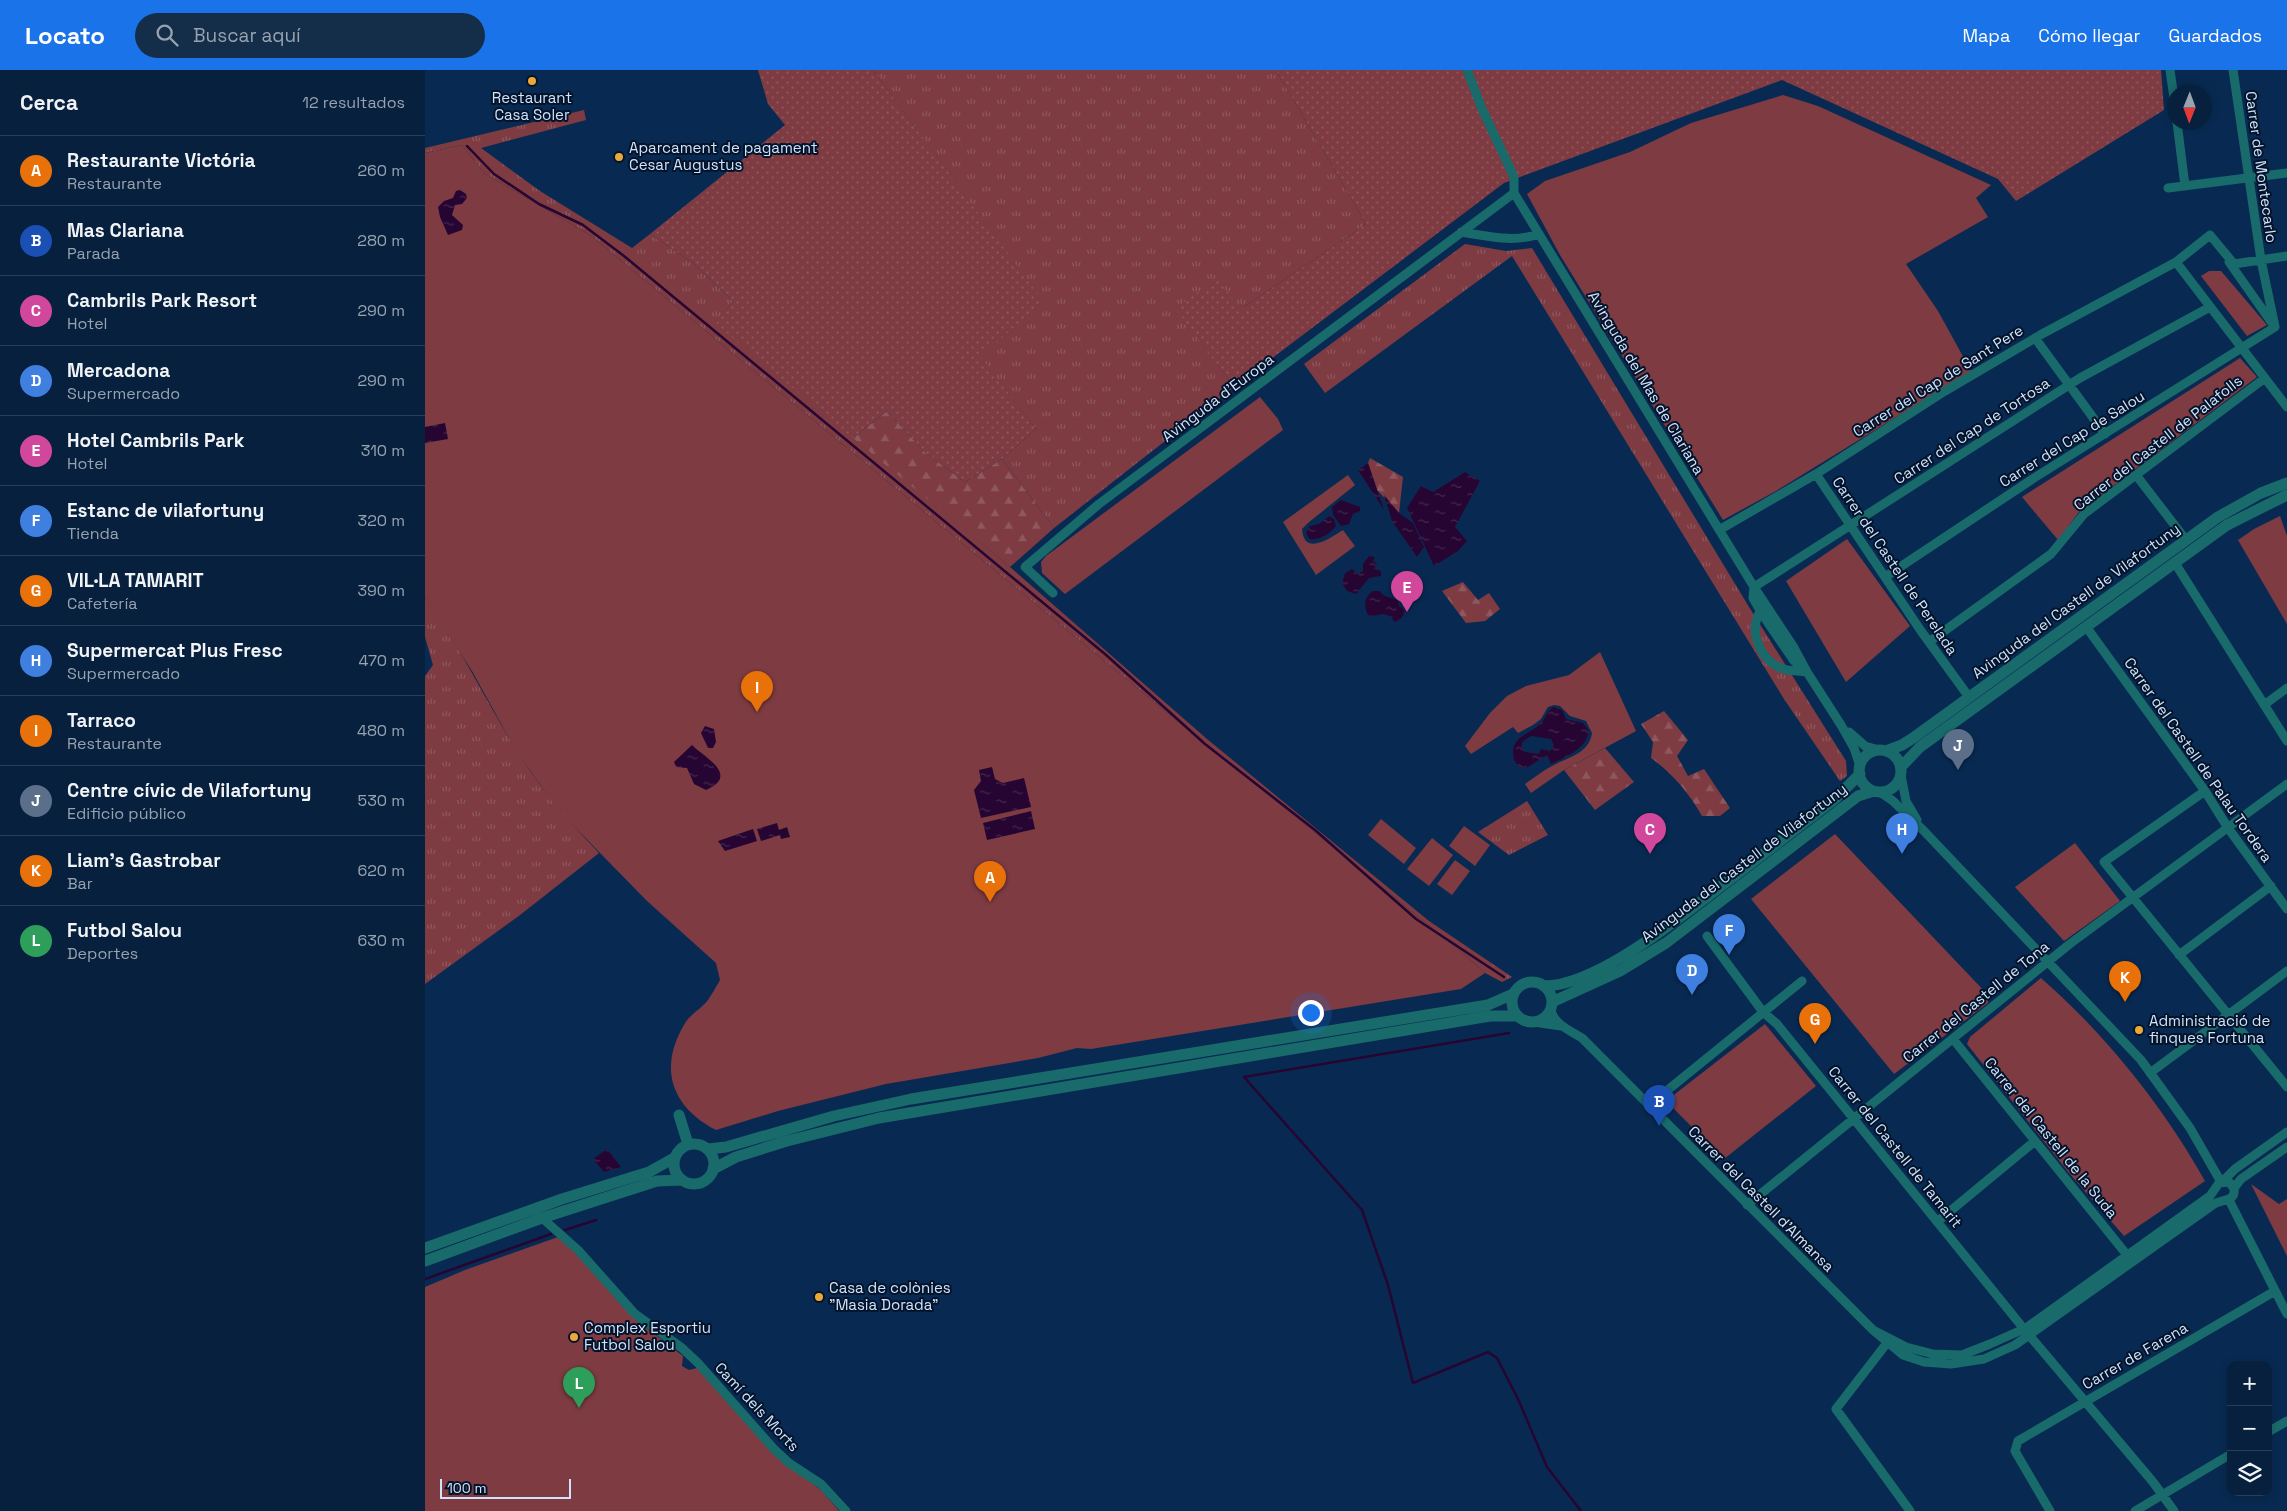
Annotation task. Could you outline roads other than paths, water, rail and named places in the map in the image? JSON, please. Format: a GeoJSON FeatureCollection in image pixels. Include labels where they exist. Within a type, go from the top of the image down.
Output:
{"type":"FeatureCollection","features":[{"type":"Feature","properties":{"kind":"street"},"geometry":{"type":"LineString","coordinates":[[1467,70],[1482,109],[1514,177],[1514,193]]}},
{"type":"Feature","properties":{"kind":"street"},"geometry":{"type":"LineString","coordinates":[[2170,70],[2172,85]]}},
{"type":"Feature","properties":{"kind":"street","name":"Carrer de Montecarlo"},"geometry":{"type":"LineString","coordinates":[[2233,70],[2261,260],[2275,327]]}},
{"type":"Feature","properties":{"kind":"street"},"geometry":{"type":"LineString","coordinates":[[2178,130],[2185,186]]}},
{"type":"Feature","properties":{"kind":"street"},"geometry":{"type":"LineString","coordinates":[[2169,188],[2287,173]]}},
{"type":"Feature","properties":{"kind":"street","name":"Avinguda d'Europa"},"geometry":{"type":"LineString","coordinates":[[1053,593],[1025,567],[1099,504],[1514,193]]}},
{"type":"Feature","properties":{"kind":"street","name":"Avinguda del Mas de Clariana"},"geometry":{"type":"LineString","coordinates":[[1514,193],[1753,587],[1793,646],[1807,672],[1841,725],[1854,748],[1860,770]]}},
{"type":"Feature","properties":{"kind":"street"},"geometry":{"type":"LineString","coordinates":[[1484,237],[1480,231],[1485,214]]}},
{"type":"Feature","properties":{"kind":"street"},"geometry":{"type":"LineString","coordinates":[[1461,232],[1513,240],[1539,234]]}},
{"type":"Feature","properties":{"kind":"street"},"geometry":{"type":"LineString","coordinates":[[2210,235],[2234,264],[2287,256]]}},
{"type":"Feature","properties":{"kind":"street"},"geometry":{"type":"LineString","coordinates":[[2210,235],[2275,327]]}},
{"type":"Feature","properties":{"kind":"street","name":"Carrer del Cap de Sant Pere"},"geometry":{"type":"LineString","coordinates":[[1719,530],[1816,474],[1945,391],[2035,338],[2176,262],[2210,235]]}},
{"type":"Feature","properties":{"kind":"street"},"geometry":{"type":"LineString","coordinates":[[2176,262],[2287,407]]}},
{"type":"Feature","properties":{"kind":"street","name":"Carrer del Cap de Tortosa"},"geometry":{"type":"LineString","coordinates":[[1753,587],[2069,385],[2210,307]]}},
{"type":"Feature","properties":{"kind":"street","name":"Carrer del Cap de Salou"},"geometry":{"type":"LineString","coordinates":[[1885,577],[2105,434],[2275,327]]}},
{"type":"Feature","properties":{"kind":"street"},"geometry":{"type":"LineString","coordinates":[[2035,338],[2105,434]]}},
{"type":"Feature","properties":{"kind":"street","name":"Carrer del Castell de Palafolls"},"geometry":{"type":"LineString","coordinates":[[1929,642],[2051,554],[2085,514],[2265,378]]}},
{"type":"Feature","properties":{"kind":"street","name":"Carrer del Castell de Perelada"},"geometry":{"type":"LineString","coordinates":[[1816,474],[1929,642],[1969,697]]}},
{"type":"Feature","properties":{"kind":"street"},"geometry":{"type":"LineString","coordinates":[[2136,475],[2186,540]]}},
{"type":"Feature","properties":{"kind":"street","name":"Avinguda del Castell de Vilafortuny"},"geometry":{"type":"LineString","coordinates":[[1883,751],[1902,745],[2227,512],[2261,493],[2287,482]]}},
{"type":"Feature","properties":{"kind":"street","name":"Avinguda del Castell de Vilafortuny"},"geometry":{"type":"LineString","coordinates":[[1901,771],[1927,742],[2227,525],[2267,503],[2287,495]]}},
{"type":"Feature","properties":{"kind":"street"},"geometry":{"type":"LineString","coordinates":[[2175,563],[2287,741]]}},
{"type":"Feature","properties":{"kind":"street","name":"Avinguda del Mas de Clariana"},"geometry":{"type":"LineString","coordinates":[[1753,587],[1753,598],[1762,614],[1794,660],[1807,672]]}},
{"type":"Feature","properties":{"kind":"street","name":"Avinguda del Mas de Clariana"},"geometry":{"type":"LineString","coordinates":[[1762,614],[1767,613],[1782,638],[1793,646]]}},
{"type":"Feature","properties":{"kind":"street"},"geometry":{"type":"LineString","coordinates":[[1762,614],[1758,615],[1755,623],[1755,636],[1766,657],[1786,670],[1807,672]]}},
{"type":"Feature","properties":{"kind":"street","name":"Carrer del Castell de Palau Tordera"},"geometry":{"type":"LineString","coordinates":[[2087,628],[2205,791],[2228,828],[2287,909]]}},
{"type":"Feature","properties":{"kind":"street"},"geometry":{"type":"LineString","coordinates":[[2265,705],[2287,688]]}},
{"type":"Feature","properties":{"kind":"street","name":"Avinguda del Mas de Clariana"},"geometry":{"type":"LineString","coordinates":[[1841,725],[1857,741],[1883,751]]}},
{"type":"Feature","properties":{"kind":"street"},"geometry":{"type":"LineString","coordinates":[[1924,831],[1906,801],[1901,771],[1894,756],[1883,751],[1867,755],[1860,770],[1865,784],[1893,801],[1924,831],[2141,1060],[2190,1128],[2220,1184],[2217,1196],[2225,1200],[2287,1314]]}},
{"type":"Feature","properties":{"kind":"street","name":"Avinguda del Castell de Vilafortuny"},"geometry":{"type":"LineString","coordinates":[[1544,986],[1578,978],[1644,943],[1834,800],[1860,770]]}},
{"type":"Feature","properties":{"kind":"street"},"geometry":{"type":"LineString","coordinates":[[1877,791],[1893,787],[1901,771]]}},
{"type":"Feature","properties":{"kind":"street","name":"Carrer del Castell de Tona"},"geometry":{"type":"LineString","coordinates":[[1747,1205],[2049,962],[2287,784]]}},
{"type":"Feature","properties":{"kind":"street","name":"Avinguda del Castell de Vilafortuny"},"geometry":{"type":"LineString","coordinates":[[1551,1005],[1620,971],[1666,943],[1859,796],[1877,791]]}},
{"type":"Feature","properties":{"kind":"street"},"geometry":{"type":"LineString","coordinates":[[2205,791],[2103,862],[2287,1087]]}},
{"type":"Feature","properties":{"kind":"street"},"geometry":{"type":"LineString","coordinates":[[2179,955],[2271,886]]}},
{"type":"Feature","properties":{"kind":"street","name":"Carrer del Castell de Tamarit"},"geometry":{"type":"LineString","coordinates":[[1707,936],[1763,1012],[1777,1024],[2174,1511]]}},
{"type":"Feature","properties":{"kind":"street"},"geometry":{"type":"LineString","coordinates":[[2151,1074],[2287,970]]}},
{"type":"Feature","properties":{"kind":"street"},"geometry":{"type":"LineString","coordinates":[[1648,1106],[1802,981]]}},
{"type":"Feature","properties":{"kind":"street"},"geometry":{"type":"LineString","coordinates":[[425,1248],[562,1199],[649,1172],[674,1158],[678,1151],[688,1144],[696,1144],[708,1149],[726,1147],[834,1116],[911,1099],[1488,1005],[1513,994],[1518,987],[1526,982],[1535,982],[1544,986],[1550,993],[1551,1005],[1546,1016],[1534,1022],[1525,1021],[1518,1016],[1513,1008],[1513,994]]}},
{"type":"Feature","properties":{"kind":"street","name":"Carrer del Castell d'Almansa"},"geometry":{"type":"LineString","coordinates":[[1551,1005],[1551,1015],[1582,1038],[1873,1330],[1889,1341],[1903,1355],[1924,1362],[1951,1364],[1983,1359],[2027,1332],[2225,1200]]}},
{"type":"Feature","properties":{"kind":"street"},"geometry":{"type":"LineString","coordinates":[[713,1170],[736,1157],[787,1141],[908,1112],[1490,1016],[1518,1016]]}},
{"type":"Feature","properties":{"kind":"street","name":"Carrer del Castell d'Almansa"},"geometry":{"type":"LineString","coordinates":[[1534,1022],[1564,1026]]}},
{"type":"Feature","properties":{"kind":"street","name":"Carrer del Castell de la Suda"},"geometry":{"type":"LineString","coordinates":[[1953,1039],[2127,1255]]}},
{"type":"Feature","properties":{"kind":"street"},"geometry":{"type":"LineString","coordinates":[[679,1115],[688,1144]]}},
{"type":"Feature","properties":{"kind":"street","name":"Carrer del Castell d'Almansa"},"geometry":{"type":"LineString","coordinates":[[2027,1332],[2127,1255],[2210,1196],[2235,1169],[2287,1132]]}},
{"type":"Feature","properties":{"kind":"street"},"geometry":{"type":"LineString","coordinates":[[1937,1222],[2035,1142]]}},
{"type":"Feature","properties":{"kind":"street"},"geometry":{"type":"LineString","coordinates":[[2234,1188],[2241,1179],[2287,1147]]}},
{"type":"Feature","properties":{"kind":"street"},"geometry":{"type":"LineString","coordinates":[[674,1158],[675,1170],[682,1180],[689,1184],[702,1182],[709,1177],[713,1170],[713,1156],[708,1149]]}},
{"type":"Feature","properties":{"kind":"street"},"geometry":{"type":"LineString","coordinates":[[425,1261],[542,1218],[657,1181],[682,1180]]}},
{"type":"Feature","properties":{"kind":"street"},"geometry":{"type":"LineString","coordinates":[[2220,1184],[2230,1182],[2234,1188],[2234,1195],[2225,1200]]}},
{"type":"Feature","properties":{"kind":"street","name":"Camí dels Morts"},"geometry":{"type":"LineString","coordinates":[[542,1218],[578,1250],[635,1314],[682,1348],[774,1449],[789,1463],[821,1484],[845,1511]]}},
{"type":"Feature","properties":{"kind":"street","name":"Carrer de Farena"},"geometry":{"type":"LineString","coordinates":[[2050,1511],[2015,1452],[2018,1441],[2275,1291]]}},
{"type":"Feature","properties":{"kind":"street"},"geometry":{"type":"LineString","coordinates":[[1889,1341],[1836,1409],[1910,1511]]}},
{"type":"Feature","properties":{"kind":"street"},"geometry":{"type":"LineString","coordinates":[[2272,1430],[2287,1421]]}},
{"type":"Feature","properties":{"kind":"street"},"geometry":{"type":"LineString","coordinates":[[2135,1511],[2227,1456]]}},
{"type":"Feature","properties":{"kind":"water"},"geometry":{"type":"Polygon","coordinates":[[[460,190],[466,194],[467,198],[462,204],[455,205],[452,215],[463,225],[462,230],[448,235],[438,207],[444,201],[453,198],[456,191],[460,190]]]}},
{"type":"Feature","properties":{"kind":"water"},"geometry":{"type":"Polygon","coordinates":[[[445,423],[448,439],[425,443],[425,427],[445,423]]]}},
{"type":"Feature","properties":{"kind":"water"},"geometry":{"type":"Polygon","coordinates":[[[1368,463],[1384,510],[1358,470],[1368,463]]]}},
{"type":"Feature","properties":{"kind":"water"},"geometry":{"type":"Polygon","coordinates":[[[1465,472],[1480,481],[1455,527],[1467,541],[1458,551],[1434,566],[1407,508],[1421,486],[1433,492],[1465,472]]]}},
{"type":"Feature","properties":{"kind":"water"},"geometry":{"type":"Polygon","coordinates":[[[1384,495],[1399,513],[1413,523],[1424,547],[1417,557],[1392,521],[1384,495]]]}},
{"type":"Feature","properties":{"kind":"water"},"geometry":{"type":"Polygon","coordinates":[[[1341,500],[1360,507],[1360,511],[1353,514],[1349,524],[1341,526],[1333,515],[1332,507],[1341,500]]]}},
{"type":"Feature","properties":{"kind":"water"},"geometry":{"type":"Polygon","coordinates":[[[1329,516],[1334,519],[1336,526],[1321,538],[1309,539],[1306,533],[1310,526],[1319,524],[1329,516]]]}},
{"type":"Feature","properties":{"kind":"water"},"geometry":{"type":"Polygon","coordinates":[[[1369,556],[1375,557],[1373,561],[1377,564],[1374,569],[1381,571],[1381,576],[1369,578],[1356,594],[1347,591],[1342,583],[1345,573],[1352,569],[1358,574],[1363,571],[1363,564],[1369,556]]]}},
{"type":"Feature","properties":{"kind":"water"},"geometry":{"type":"Polygon","coordinates":[[[1373,591],[1379,591],[1385,596],[1397,600],[1399,606],[1404,610],[1403,617],[1395,622],[1392,619],[1393,617],[1383,614],[1368,615],[1366,602],[1368,596],[1373,591]]]}},
{"type":"Feature","properties":{"kind":"water"},"geometry":{"type":"Polygon","coordinates":[[[1553,707],[1562,710],[1566,719],[1583,723],[1589,731],[1584,743],[1575,752],[1551,764],[1547,755],[1528,767],[1520,767],[1515,762],[1513,756],[1516,743],[1537,727],[1553,707]],[[1531,736],[1523,741],[1521,746],[1525,752],[1539,754],[1541,749],[1550,751],[1554,746],[1551,739],[1531,736]]]}},
{"type":"Feature","properties":{"kind":"water"},"geometry":{"type":"Polygon","coordinates":[[[705,726],[714,729],[716,742],[713,748],[708,748],[701,733],[705,726]]]}},
{"type":"Feature","properties":{"kind":"water"},"geometry":{"type":"Polygon","coordinates":[[[692,745],[717,767],[720,773],[720,778],[716,784],[706,790],[694,784],[687,768],[676,767],[674,762],[692,745]]]}},
{"type":"Feature","properties":{"kind":"water"},"geometry":{"type":"Polygon","coordinates":[[[992,767],[995,779],[1003,783],[1024,778],[1031,807],[981,818],[974,790],[981,781],[979,770],[992,767]]]}},
{"type":"Feature","properties":{"kind":"water"},"geometry":{"type":"Polygon","coordinates":[[[1031,811],[1035,829],[987,840],[983,823],[1031,811]]]}},
{"type":"Feature","properties":{"kind":"water"},"geometry":{"type":"Polygon","coordinates":[[[777,823],[779,830],[787,827],[790,837],[781,839],[780,835],[761,841],[757,829],[777,823]]]}},
{"type":"Feature","properties":{"kind":"water"},"geometry":{"type":"Polygon","coordinates":[[[753,829],[757,841],[725,851],[718,841],[753,829]]]}},
{"type":"Feature","properties":{"kind":"water"},"geometry":{"type":"Polygon","coordinates":[[[607,1149],[621,1167],[604,1172],[593,1159],[607,1149]]]}},
{"type":"Feature","properties":{"kind":"waterway"},"geometry":{"type":"LineString","coordinates":[[467,146],[494,174],[539,204],[583,225],[624,256],[1105,654],[1205,744],[1315,830],[1416,919],[1504,977]]}},
{"type":"Feature","properties":{"kind":"waterway"},"geometry":{"type":"LineString","coordinates":[[1509,1033],[1244,1077],[1362,1210],[1388,1285],[1413,1383],[1488,1352],[1497,1358],[1518,1399],[1547,1467],[1581,1511]]}},
{"type":"Feature","properties":{"kind":"waterway"},"geometry":{"type":"LineString","coordinates":[[565,1230],[596,1220]]}},
{"type":"Feature","properties":{"kind":"waterway"},"geometry":{"type":"LineString","coordinates":[[425,1279],[551,1234]]}},
{"type":"Feature","properties":{"kind":"place","name":"Restaurant Casa Soler"},"geometry":{"type":"Point","coordinates":[532,81]}},
{"type":"Feature","properties":{"kind":"place","name":"Aparcament de pagament Cesar Augustus"},"geometry":{"type":"Point","coordinates":[619,157]}},
{"type":"Feature","properties":{"kind":"place","name":"Hotel Cambrils Park"},"geometry":{"type":"Point","coordinates":[1407,612]}},
{"type":"Feature","properties":{"kind":"place","name":"Tarraco"},"geometry":{"type":"Point","coordinates":[757,712]}},
{"type":"Feature","properties":{"kind":"place","name":"Centre cívic de Vilafortuny"},"geometry":{"type":"Point","coordinates":[1958,770]}},
{"type":"Feature","properties":{"kind":"place","name":"Cambrils Park Resort"},"geometry":{"type":"Point","coordinates":[1650,854]}},
{"type":"Feature","properties":{"kind":"place","name":"Supermercat Plus Fresc"},"geometry":{"type":"Point","coordinates":[1902,854]}},
{"type":"Feature","properties":{"kind":"place","name":"Restaurante Victória"},"geometry":{"type":"Point","coordinates":[990,902]}},
{"type":"Feature","properties":{"kind":"place","name":"Estanc de vilafortuny"},"geometry":{"type":"Point","coordinates":[1729,955]}},
{"type":"Feature","properties":{"kind":"place","name":"Mercadona"},"geometry":{"type":"Point","coordinates":[1692,995]}},
{"type":"Feature","properties":{"kind":"place","name":"Liam's Gastrobar"},"geometry":{"type":"Point","coordinates":[2125,1002]}},
{"type":"Feature","properties":{"kind":"place","name":"Administració de finques Fortuna"},"geometry":{"type":"Point","coordinates":[2139,1030]}},
{"type":"Feature","properties":{"kind":"place","name":"VIL·LA TAMARIT"},"geometry":{"type":"Point","coordinates":[1815,1044]}},
{"type":"Feature","properties":{"kind":"place","name":"Mas Clariana"},"geometry":{"type":"Point","coordinates":[1659,1126]}},
{"type":"Feature","properties":{"kind":"place","name":"Casa de colònies \"Masia Dorada\""},"geometry":{"type":"Point","coordinates":[819,1297]}},
{"type":"Feature","properties":{"kind":"place","name":"Complex Esportiu Futbol Salou"},"geometry":{"type":"Point","coordinates":[574,1337]}},
{"type":"Feature","properties":{"kind":"place","name":"Futbol Salou"},"geometry":{"type":"Point","coordinates":[579,1408]}}]}
